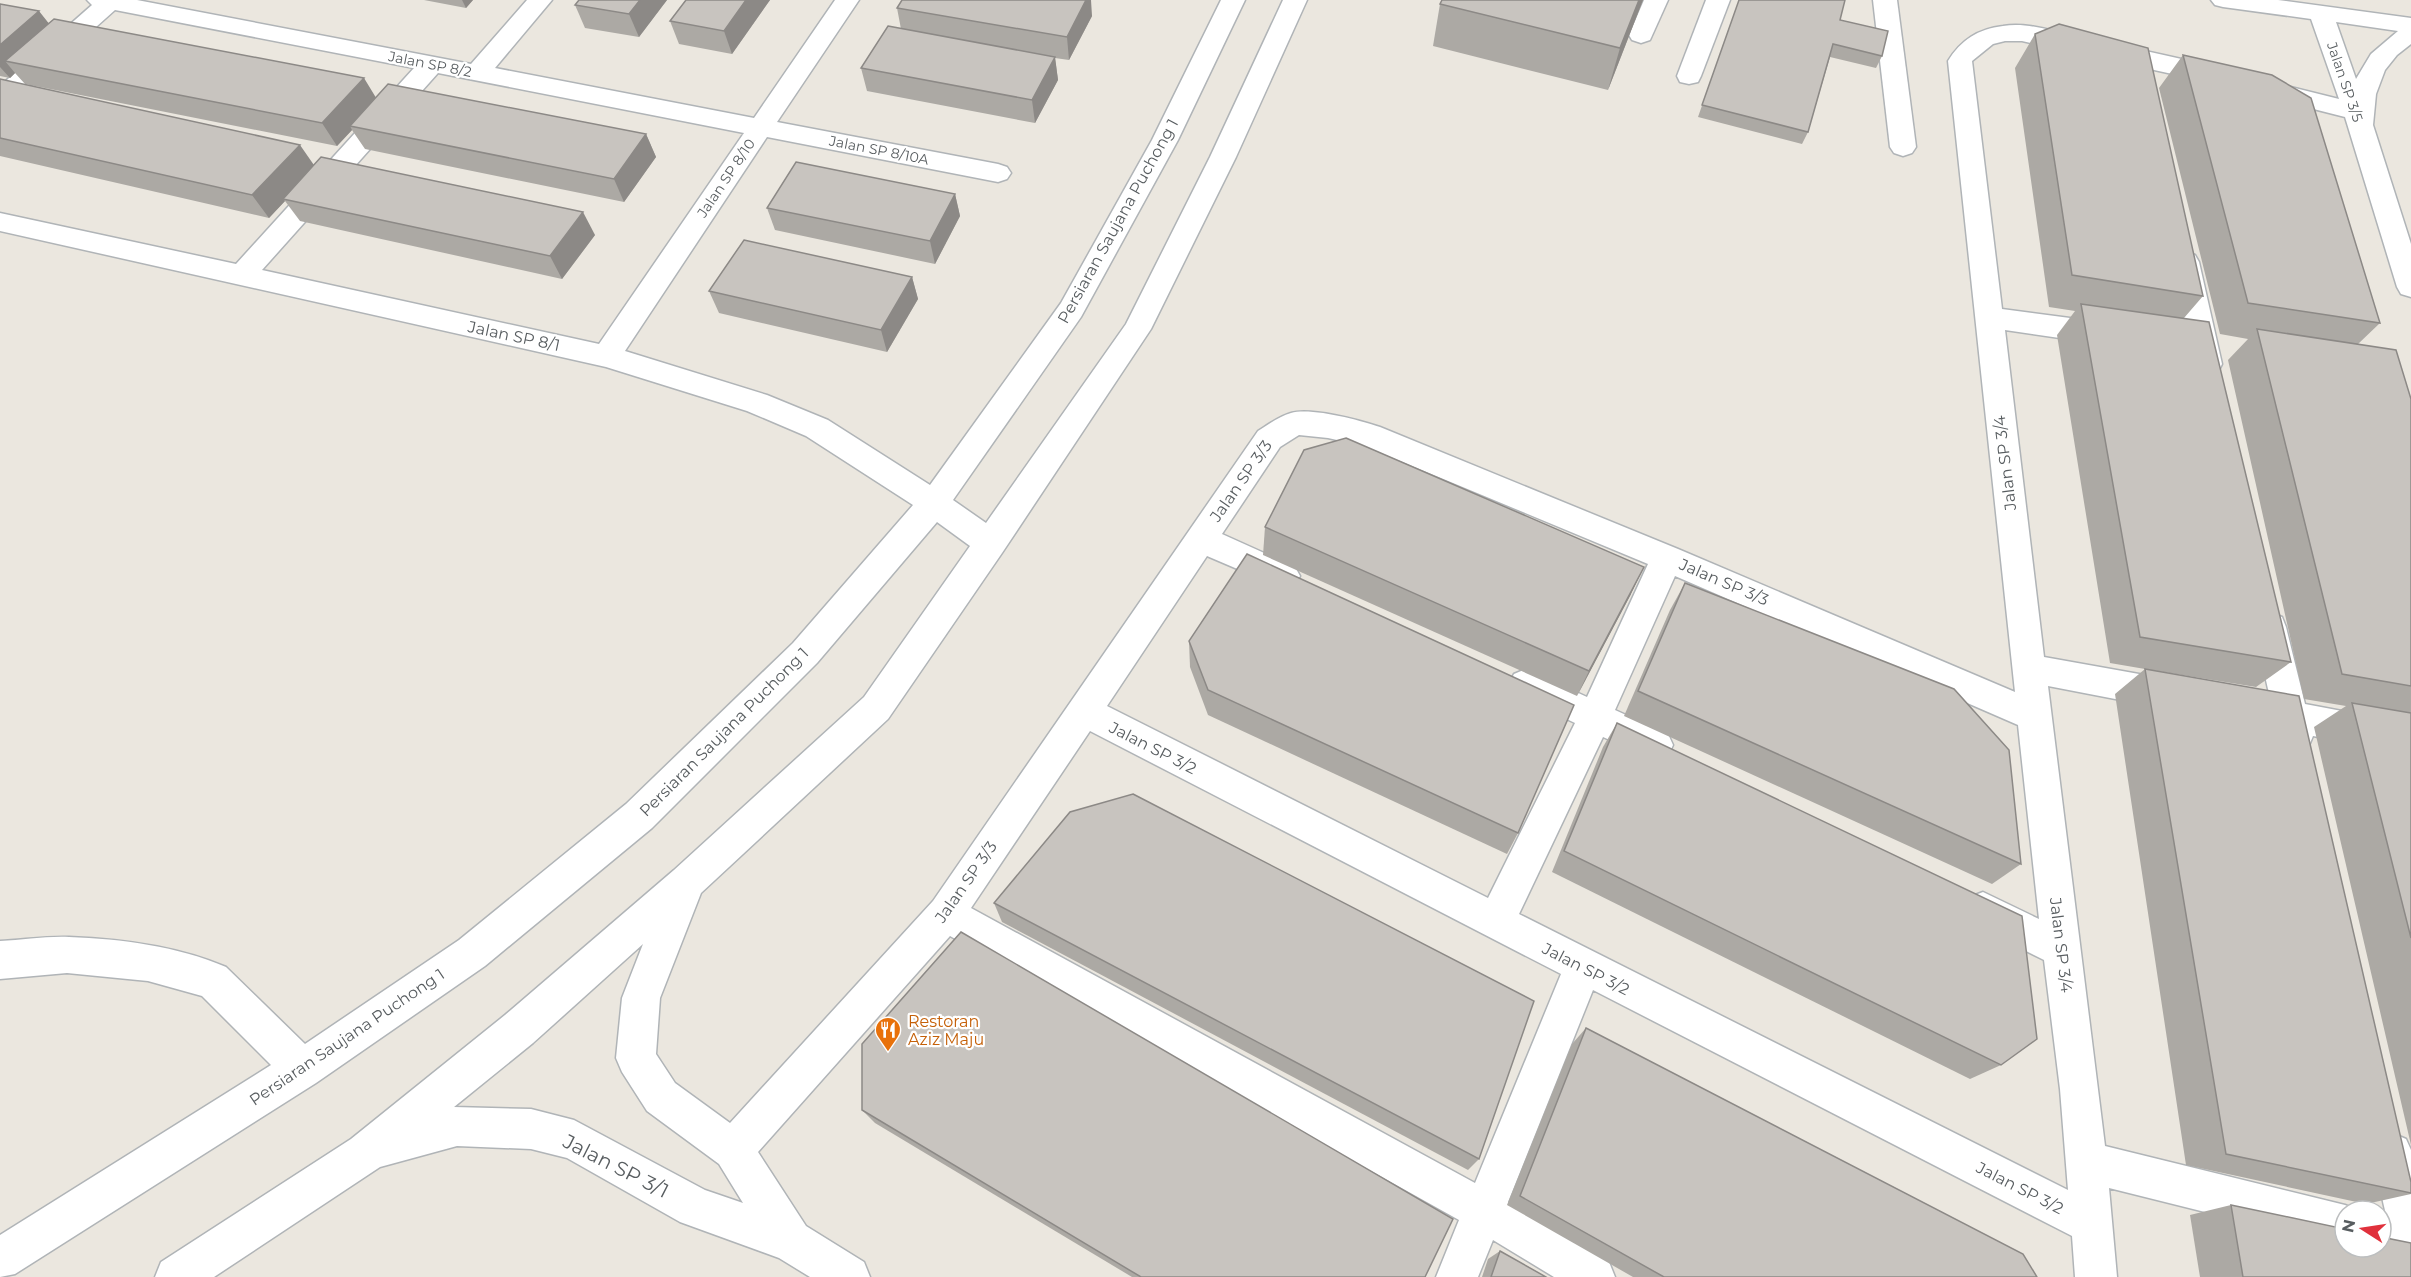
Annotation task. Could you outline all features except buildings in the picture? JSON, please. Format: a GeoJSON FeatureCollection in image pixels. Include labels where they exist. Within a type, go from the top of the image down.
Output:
{"type":"FeatureCollection","features":[{"type":"Feature","properties":{"kind":"street"},"geometry":{"type":"LineString","coordinates":[[214,22],[237,0]]}},
{"type":"Feature","properties":{"kind":"street"},"geometry":{"type":"LineString","coordinates":[[477,73],[540,0]]}},
{"type":"Feature","properties":{"kind":"street","name":"Jalan SP 8/10"},"geometry":{"type":"LineString","coordinates":[[606,356],[846,0]]}},
{"type":"Feature","properties":{"kind":"street","name":"Persiaran Saujana Puchong 1"},"geometry":{"type":"LineString","coordinates":[[0,1259],[302,1069],[472,953],[639,816],[805,653],[934,503],[1071,310],[1165,140],[1233,0]]}},
{"type":"Feature","properties":{"kind":"street"},"geometry":{"type":"LineString","coordinates":[[176,1277],[365,1153],[519,1029],[687,882],[876,708],[1137,329],[1223,157],[1295,0]]}},
{"type":"Feature","properties":{"kind":"street"},"geometry":{"type":"LineString","coordinates":[[1641,35],[1656,0]]}},
{"type":"Feature","properties":{"kind":"street"},"geometry":{"type":"LineString","coordinates":[[1689,76],[1718,0]]}},
{"type":"Feature","properties":{"kind":"street"},"geometry":{"type":"LineString","coordinates":[[1885,0],[1903,147]]}},
{"type":"Feature","properties":{"kind":"street"},"geometry":{"type":"LineString","coordinates":[[2223,0],[2325,7]]}},
{"type":"Feature","properties":{"kind":"street"},"geometry":{"type":"LineString","coordinates":[[2295,0],[2411,25]]}},
{"type":"Feature","properties":{"kind":"street"},"geometry":{"type":"LineString","coordinates":[[0,99],[104,1]]}},
{"type":"Feature","properties":{"kind":"street","name":"Jalan SP 8/2"},"geometry":{"type":"LineString","coordinates":[[104,1],[761,127]]}},
{"type":"Feature","properties":{"kind":"street","name":"Jalan SP 3/5"},"geometry":{"type":"LineString","coordinates":[[2325,7],[2411,287]]}},
{"type":"Feature","properties":{"kind":"street","name":"Jalan SP 3/4"},"geometry":{"type":"LineString","coordinates":[[2096,1277],[2080,1089],[2028,668],[1960,61],[1968,48],[1985,38],[2005,33],[2025,34],[2139,56],[2356,112]]}},
{"type":"Feature","properties":{"kind":"street","name":"Jalan SP 3/5"},"geometry":{"type":"LineString","coordinates":[[2368,149],[2362,126],[2361,104],[2365,84],[2374,66],[2386,50],[2411,33]]}},
{"type":"Feature","properties":{"kind":"street"},"geometry":{"type":"LineString","coordinates":[[2139,56],[2147,91]]}},
{"type":"Feature","properties":{"kind":"street"},"geometry":{"type":"LineString","coordinates":[[241,276],[432,64]]}},
{"type":"Feature","properties":{"kind":"street","name":"Jalan SP 8/10A"},"geometry":{"type":"LineString","coordinates":[[761,127],[998,172]]}},
{"type":"Feature","properties":{"kind":"street","name":"Jalan SP 8/1"},"geometry":{"type":"LineString","coordinates":[[0,222],[606,356],[757,403],[817,428],[934,503],[991,544]]}},
{"type":"Feature","properties":{"kind":"street"},"geometry":{"type":"LineString","coordinates":[[2178,231],[2215,394]]}},
{"type":"Feature","properties":{"kind":"street"},"geometry":{"type":"LineString","coordinates":[[1988,317],[2136,339]]}},
{"type":"Feature","properties":{"kind":"street","name":"Jalan SP 3/3"},"geometry":{"type":"LineString","coordinates":[[733,1150],[946,914],[1269,439],[1295,423],[1328,426],[1369,435],[1667,558],[2034,716]]}},
{"type":"Feature","properties":{"kind":"street"},"geometry":{"type":"LineString","coordinates":[[1201,539],[1308,586]]}},
{"type":"Feature","properties":{"kind":"street"},"geometry":{"type":"LineString","coordinates":[[1496,922],[1596,715],[1667,558]]}},
{"type":"Feature","properties":{"kind":"street"},"geometry":{"type":"LineString","coordinates":[[2264,602],[2302,763]]}},
{"type":"Feature","properties":{"kind":"street"},"geometry":{"type":"LineString","coordinates":[[2028,668],[2200,700]]}},
{"type":"Feature","properties":{"kind":"street"},"geometry":{"type":"LineString","coordinates":[[1500,672],[1596,715],[1681,757]]}},
{"type":"Feature","properties":{"kind":"street"},"geometry":{"type":"LineString","coordinates":[[2246,708],[2411,739]]}},
{"type":"Feature","properties":{"kind":"street","name":"Jalan SP 3/2"},"geometry":{"type":"LineString","coordinates":[[1083,711],[2091,1224]]}},
{"type":"Feature","properties":{"kind":"street","name":"Jalan SP 3/1"},"geometry":{"type":"LineString","coordinates":[[687,882],[641,998],[636,1058],[661,1097],[733,1150],[791,1241]]}},
{"type":"Feature","properties":{"kind":"street"},"geometry":{"type":"LineString","coordinates":[[1955,896],[2061,949]]}},
{"type":"Feature","properties":{"kind":"street"},"geometry":{"type":"LineString","coordinates":[[946,914],[1484,1211],[1594,1277]]}},
{"type":"Feature","properties":{"kind":"street"},"geometry":{"type":"LineString","coordinates":[[0,960],[67,955],[148,962],[213,980],[302,1069]]}},
{"type":"Feature","properties":{"kind":"street"},"geometry":{"type":"LineString","coordinates":[[1457,1277],[1583,967]]}},
{"type":"Feature","properties":{"kind":"street"},"geometry":{"type":"LineString","coordinates":[[2384,1118],[2411,1233]]}},
{"type":"Feature","properties":{"kind":"street","name":"Jalan SP 3/1"},"geometry":{"type":"LineString","coordinates":[[365,1153],[457,1126],[531,1129],[574,1140],[695,1207],[791,1241],[849,1277]]}},
{"type":"Feature","properties":{"kind":"street"},"geometry":{"type":"LineString","coordinates":[[2086,1162],[2333,1223]]}},
{"type":"Feature","properties":{"kind":"street"},"geometry":{"type":"LineString","coordinates":[[2393,1238],[2411,1243]]}},
{"type":"Feature","properties":{"kind":"place","name":"Restoran Aziz Maju"},"geometry":{"type":"Point","coordinates":[888,1053]}}]}
